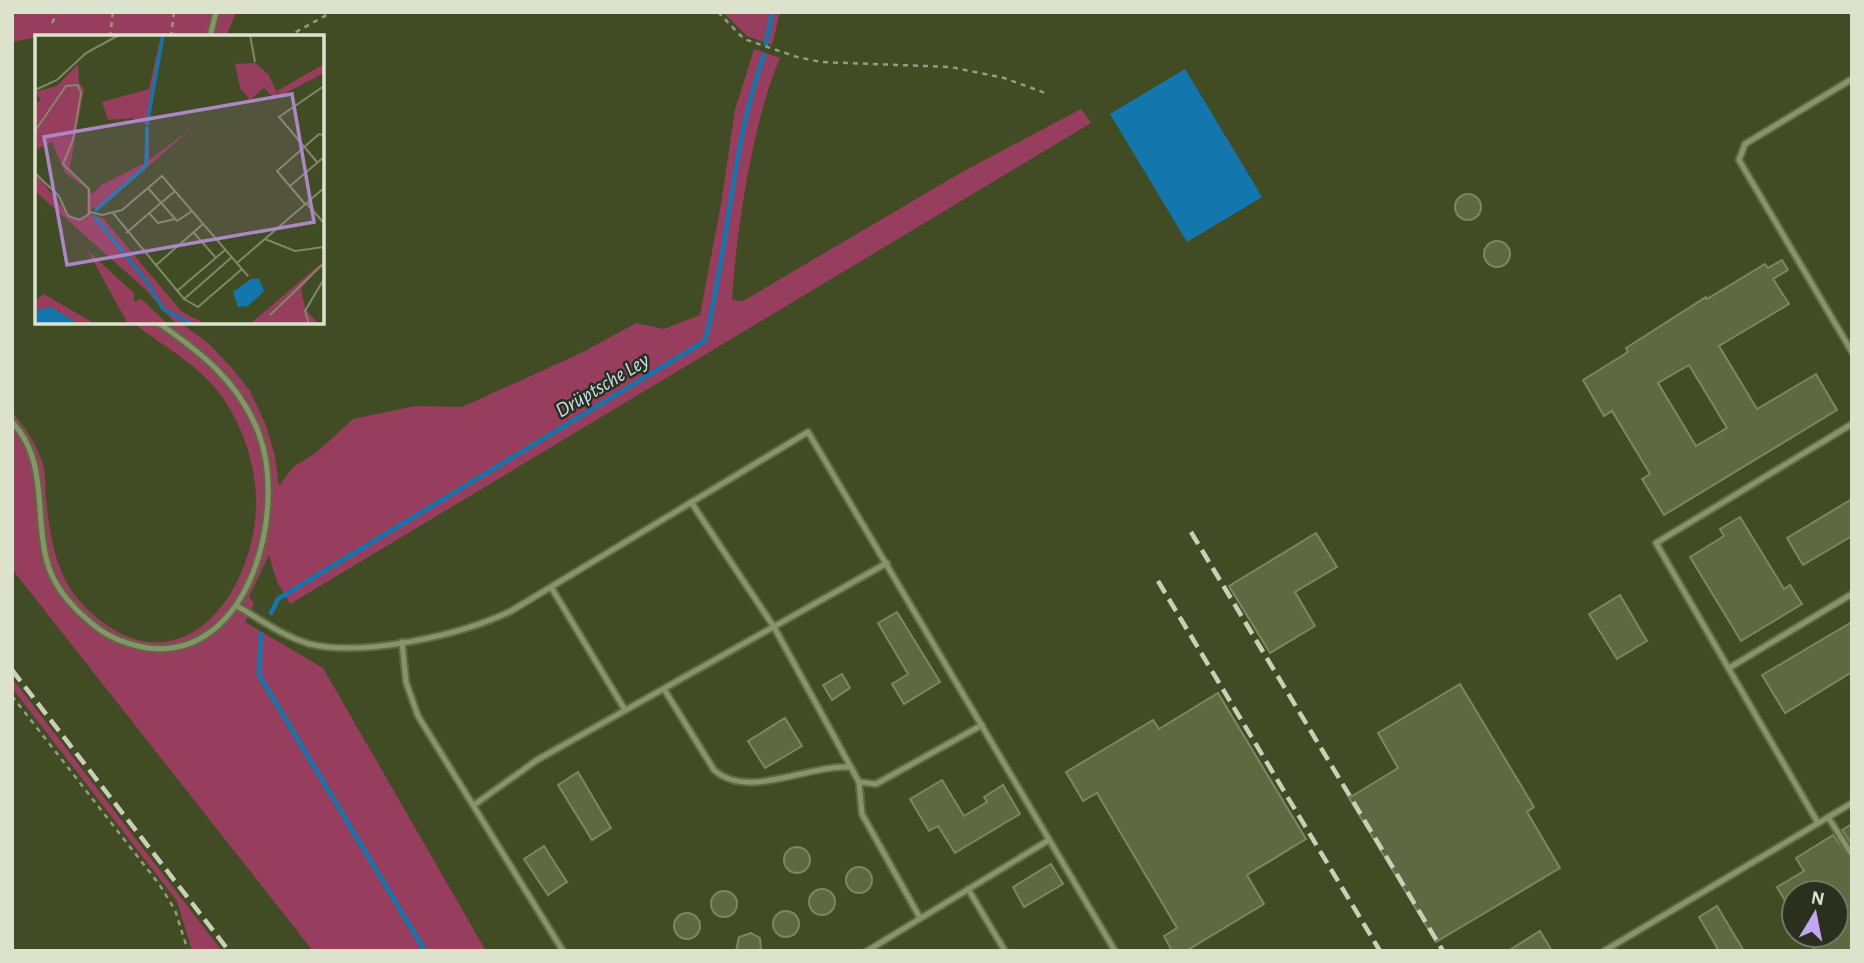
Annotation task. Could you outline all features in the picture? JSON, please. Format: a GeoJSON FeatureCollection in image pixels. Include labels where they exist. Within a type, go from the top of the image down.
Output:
{"type":"FeatureCollection","features":[{"type":"Feature","properties":{"kind":"lane"},"geometry":{"type":"LineString","coordinates":[[210,35],[216,12]]}},
{"type":"Feature","properties":{"kind":"lane"},"geometry":{"type":"LineString","coordinates":[[1852,79],[1745,144],[1739,160],[1852,352]]}},
{"type":"Feature","properties":{"kind":"lane"},"geometry":{"type":"LineString","coordinates":[[12,422],[30,446],[50,571],[72,605],[97,628],[134,646],[176,647],[199,639],[237,606],[267,528],[265,453],[251,417],[226,377],[189,344],[160,324]]}},
{"type":"Feature","properties":{"kind":"lane"},"geometry":{"type":"LineString","coordinates":[[1818,823],[1656,543],[1852,424]]}},
{"type":"Feature","properties":{"kind":"lane"},"geometry":{"type":"LineString","coordinates":[[237,606],[297,639],[313,644],[355,646],[402,642],[484,624],[551,587],[808,432],[1115,951]]}},
{"type":"Feature","properties":{"kind":"lane"},"geometry":{"type":"LineString","coordinates":[[691,502],[774,627],[859,782],[862,814],[920,918]]}},
{"type":"Feature","properties":{"kind":"lane"},"geometry":{"type":"LineString","coordinates":[[474,805],[519,771],[887,564]]}},
{"type":"Feature","properties":{"kind":"lane"},"geometry":{"type":"LineString","coordinates":[[551,587],[625,710]]}},
{"type":"Feature","properties":{"kind":"lane"},"geometry":{"type":"LineString","coordinates":[[1728,668],[1852,594]]}},
{"type":"Feature","properties":{"kind":"lane"},"geometry":{"type":"LineString","coordinates":[[402,642],[410,697],[563,951]]}},
{"type":"Feature","properties":{"kind":"lane"},"geometry":{"type":"LineString","coordinates":[[664,689],[714,770],[722,776],[749,783],[816,768],[849,767]]}},
{"type":"Feature","properties":{"kind":"lane"},"geometry":{"type":"LineString","coordinates":[[859,782],[876,784],[982,725]]}},
{"type":"Feature","properties":{"kind":"lane"},"geometry":{"type":"LineString","coordinates":[[1604,951],[1852,803]]}},
{"type":"Feature","properties":{"kind":"lane"},"geometry":{"type":"LineString","coordinates":[[1828,817],[1852,855]]}},
{"type":"Feature","properties":{"kind":"lane"},"geometry":{"type":"LineString","coordinates":[[867,951],[1049,840]]}},
{"type":"Feature","properties":{"kind":"lane"},"geometry":{"type":"LineString","coordinates":[[968,889],[1005,951]]}},
{"type":"Feature","properties":{"kind":"path"},"geometry":{"type":"LineString","coordinates":[[52,23],[58,12]]}},
{"type":"Feature","properties":{"kind":"path"},"geometry":{"type":"LineString","coordinates":[[110,35],[113,12]]}},
{"type":"Feature","properties":{"kind":"path"},"geometry":{"type":"LineString","coordinates":[[171,35],[174,12]]}},
{"type":"Feature","properties":{"kind":"path"},"geometry":{"type":"LineString","coordinates":[[291,35],[332,12]]}},
{"type":"Feature","properties":{"kind":"path"},"geometry":{"type":"LineString","coordinates":[[718,12],[744,39],[797,57],[821,62],[951,67],[1004,78],[1048,94]]}},
{"type":"Feature","properties":{"kind":"path"},"geometry":{"type":"LineString","coordinates":[[12,103],[12,113]]}},
{"type":"Feature","properties":{"kind":"path"},"geometry":{"type":"LineString","coordinates":[[12,696],[159,884],[175,910],[188,951]]}},
{"type":"Feature","properties":{"kind":"shaded area"},"geometry":{"type":"Polygon","coordinates":[[[12,12],[236,12],[227,35],[35,35],[35,37],[12,42],[12,12]]]}},
{"type":"Feature","properties":{"kind":"shaded area"},"geometry":{"type":"Polygon","coordinates":[[[723,12],[780,12],[772,45],[747,36],[723,12]]]}},
{"type":"Feature","properties":{"kind":"shaded area"},"geometry":{"type":"Polygon","coordinates":[[[754,49],[780,58],[754,144],[737,242],[732,300],[743,301],[962,172],[1081,109],[1091,123],[290,604],[277,582],[269,555],[249,597],[254,604],[245,622],[323,668],[486,951],[313,951],[12,569],[12,412],[29,435],[42,461],[56,558],[68,585],[87,609],[118,632],[147,642],[174,640],[198,629],[219,609],[236,584],[248,554],[255,521],[256,491],[246,445],[227,404],[195,368],[135,324],[182,324],[208,343],[231,367],[250,391],[266,425],[275,456],[279,486],[293,467],[317,452],[353,419],[415,406],[462,407],[581,353],[636,323],[664,329],[700,315],[735,110],[754,49]]]}},
{"type":"Feature","properties":{"kind":"shaded area"},"geometry":{"type":"Polygon","coordinates":[[[12,678],[222,951],[192,951],[177,901],[12,688],[12,678]]]}},
{"type":"Feature","properties":{"kind":"water"},"geometry":{"type":"Polygon","coordinates":[[[1185,69],[1262,197],[1187,242],[1110,114],[1185,69]]]}},
{"type":"Feature","properties":{"kind":"building"},"geometry":{"type":"Polygon","coordinates":[[[1468,194],[1477,198],[1481,207],[1477,216],[1468,220],[1459,216],[1455,207],[1459,198],[1468,194]]]}},
{"type":"Feature","properties":{"kind":"building"},"geometry":{"type":"Polygon","coordinates":[[[1497,241],[1506,245],[1510,254],[1506,263],[1497,267],[1488,263],[1484,254],[1488,245],[1497,241]]]}},
{"type":"Feature","properties":{"kind":"building"},"geometry":{"type":"Polygon","coordinates":[[[1782,260],[1788,270],[1773,279],[1789,304],[1719,346],[1757,409],[1816,374],[1837,410],[1664,515],[1642,479],[1650,474],[1612,411],[1604,416],[1583,380],[1628,352],[1626,348],[1706,297],[1707,299],[1765,264],[1768,268],[1782,260]],[[1689,365],[1658,383],[1696,446],[1727,428],[1689,365]]]}},
{"type":"Feature","properties":{"kind":"building"},"geometry":{"type":"Polygon","coordinates":[[[1852,499],[1852,536],[1803,565],[1787,538],[1852,499]]]}},
{"type":"Feature","properties":{"kind":"building"},"geometry":{"type":"Polygon","coordinates":[[[1740,517],[1784,589],[1790,585],[1802,604],[1741,641],[1690,557],[1724,536],[1720,529],[1740,517]]]}},
{"type":"Feature","properties":{"kind":"building"},"geometry":{"type":"Polygon","coordinates":[[[1316,533],[1337,567],[1295,592],[1315,626],[1270,653],[1229,586],[1316,533]]]}},
{"type":"Feature","properties":{"kind":"building"},"geometry":{"type":"Polygon","coordinates":[[[1620,595],[1647,641],[1617,659],[1589,614],[1620,595]]]}},
{"type":"Feature","properties":{"kind":"building"},"geometry":{"type":"Polygon","coordinates":[[[897,612],[940,682],[904,704],[892,684],[908,674],[878,623],[897,612]]]}},
{"type":"Feature","properties":{"kind":"building"},"geometry":{"type":"Polygon","coordinates":[[[1852,622],[1852,672],[1785,713],[1762,675],[1852,622]]]}},
{"type":"Feature","properties":{"kind":"building"},"geometry":{"type":"Polygon","coordinates":[[[842,674],[850,688],[832,700],[823,685],[842,674]]]}},
{"type":"Feature","properties":{"kind":"building"},"geometry":{"type":"Polygon","coordinates":[[[1460,684],[1534,807],[1527,812],[1560,868],[1436,942],[1349,798],[1398,768],[1378,733],[1460,684]]]}},
{"type":"Feature","properties":{"kind":"building"},"geometry":{"type":"Polygon","coordinates":[[[1218,693],[1306,839],[1247,875],[1264,904],[1186,951],[1172,951],[1164,936],[1177,928],[1097,793],[1083,801],[1066,772],[1153,720],[1159,729],[1218,693]]]}},
{"type":"Feature","properties":{"kind":"building"},"geometry":{"type":"Polygon","coordinates":[[[785,718],[802,746],[765,768],[748,741],[785,718]]]}},
{"type":"Feature","properties":{"kind":"building"},"geometry":{"type":"Polygon","coordinates":[[[578,772],[611,828],[592,840],[558,785],[578,772]]]}},
{"type":"Feature","properties":{"kind":"building"},"geometry":{"type":"Polygon","coordinates":[[[942,780],[964,816],[987,802],[984,797],[1003,785],[1020,814],[955,853],[938,826],[929,831],[910,799],[942,780]]]}},
{"type":"Feature","properties":{"kind":"building"},"geometry":{"type":"Polygon","coordinates":[[[1852,824],[1852,845],[1842,830],[1852,824]]]}},
{"type":"Feature","properties":{"kind":"building"},"geometry":{"type":"Polygon","coordinates":[[[1833,835],[1852,860],[1852,951],[1814,949],[1850,949],[1850,879],[1790,879],[1804,871],[1796,858],[1833,835]]]}},
{"type":"Feature","properties":{"kind":"building"},"geometry":{"type":"Polygon","coordinates":[[[544,846],[567,882],[548,895],[524,859],[544,846]]]}},
{"type":"Feature","properties":{"kind":"building"},"geometry":{"type":"Polygon","coordinates":[[[797,847],[806,851],[810,860],[806,869],[797,873],[788,869],[784,860],[788,851],[797,847]]]}},
{"type":"Feature","properties":{"kind":"building"},"geometry":{"type":"Polygon","coordinates":[[[1051,864],[1063,884],[1024,907],[1013,887],[1051,864]]]}},
{"type":"Feature","properties":{"kind":"building"},"geometry":{"type":"Polygon","coordinates":[[[859,867],[868,871],[872,880],[868,889],[859,893],[850,889],[846,880],[850,871],[859,867]]]}},
{"type":"Feature","properties":{"kind":"building"},"geometry":{"type":"Polygon","coordinates":[[[822,889],[831,893],[835,902],[831,911],[822,915],[813,911],[809,902],[813,893],[822,889]]]}},
{"type":"Feature","properties":{"kind":"building"},"geometry":{"type":"Polygon","coordinates":[[[724,891],[733,895],[737,904],[733,913],[724,917],[715,913],[711,904],[715,895],[724,891]]]}},
{"type":"Feature","properties":{"kind":"building"},"geometry":{"type":"Polygon","coordinates":[[[1717,906],[1744,951],[1719,951],[1699,917],[1717,906]]]}},
{"type":"Feature","properties":{"kind":"building"},"geometry":{"type":"Polygon","coordinates":[[[786,911],[795,915],[799,924],[795,933],[786,937],[777,933],[773,924],[777,915],[786,911]]]}},
{"type":"Feature","properties":{"kind":"building"},"geometry":{"type":"Polygon","coordinates":[[[687,913],[696,917],[700,926],[696,935],[687,939],[678,935],[674,926],[678,917],[687,913]]]}},
{"type":"Feature","properties":{"kind":"building"},"geometry":{"type":"Polygon","coordinates":[[[1540,931],[1552,951],[1508,951],[1540,931]]]}},
{"type":"Feature","properties":{"kind":"building"},"geometry":{"type":"Polygon","coordinates":[[[751,933],[760,938],[761,951],[736,951],[739,937],[751,933]]]}},
{"type":"Feature","properties":{"kind":"waterway","name":"Drüptsche Ley"},"geometry":{"type":"LineString","coordinates":[[766,44],[772,12]]}},
{"type":"Feature","properties":{"kind":"waterway","name":"Drüptsche Ley"},"geometry":{"type":"LineString","coordinates":[[271,613],[278,599],[705,341],[720,270],[744,125],[764,55]]}},
{"type":"Feature","properties":{"kind":"waterway","name":"Drüptsche Ley"},"geometry":{"type":"LineString","coordinates":[[261,634],[259,675],[425,951]]}},
{"type":"Feature","properties":{"kind":"railway"},"geometry":{"type":"LineString","coordinates":[[1191,532],[1443,951]]}},
{"type":"Feature","properties":{"kind":"railway"},"geometry":{"type":"LineString","coordinates":[[1158,581],[1380,951]]}},
{"type":"Feature","properties":{"kind":"railway"},"geometry":{"type":"LineString","coordinates":[[12,670],[229,951]]}}]}
